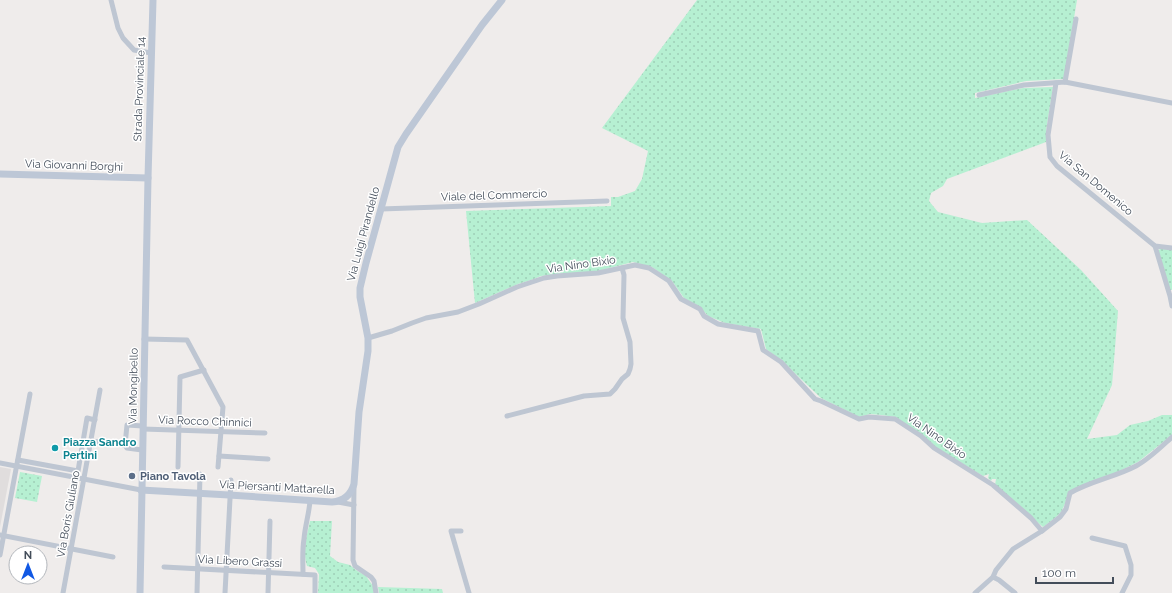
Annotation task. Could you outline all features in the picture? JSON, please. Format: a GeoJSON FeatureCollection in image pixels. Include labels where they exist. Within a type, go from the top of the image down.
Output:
{"type":"FeatureCollection","features":[{"type":"Feature","properties":{"kind":"street"},"geometry":{"type":"LineString","coordinates":[[111,0],[118,28],[123,38],[134,50],[151,54]]}},
{"type":"Feature","properties":{"kind":"street","name":"Strada Provinciale 14"},"geometry":{"type":"LineString","coordinates":[[148,178],[153,0]]}},
{"type":"Feature","properties":{"kind":"street","name":"Via Luigi Pirandello"},"geometry":{"type":"LineString","coordinates":[[376,593],[374,581],[371,577],[355,566],[353,560],[354,484],[358,412],[368,351],[368,338],[360,297],[360,288],[398,147],[482,25],[502,0]]}},
{"type":"Feature","properties":{"kind":"street"},"geometry":{"type":"LineString","coordinates":[[1066,82],[1076,20]]}},
{"type":"Feature","properties":{"kind":"street"},"geometry":{"type":"LineString","coordinates":[[979,95],[1024,85],[1066,82],[1172,103]]}},
{"type":"Feature","properties":{"kind":"street","name":"Via San Domenico"},"geometry":{"type":"LineString","coordinates":[[1056,83],[1048,135],[1050,157],[1057,166],[1155,246]]}},
{"type":"Feature","properties":{"kind":"street","name":"Via Giovanni Borghi"},"geometry":{"type":"LineString","coordinates":[[0,174],[148,178]]}},
{"type":"Feature","properties":{"kind":"street","name":"Via Mongibello"},"geometry":{"type":"LineString","coordinates":[[140,593],[148,178]]}},
{"type":"Feature","properties":{"kind":"street","name":"Viale del Commercio"},"geometry":{"type":"LineString","coordinates":[[381,209],[607,201]]}},
{"type":"Feature","properties":{"kind":"street"},"geometry":{"type":"LineString","coordinates":[[1172,248],[1155,246],[1172,306]]}},
{"type":"Feature","properties":{"kind":"street","name":"Via Nino Bixio"},"geometry":{"type":"LineString","coordinates":[[368,338],[381,335],[426,318],[458,312],[517,287],[544,278],[590,274],[635,265],[649,268],[669,281],[681,299],[700,309],[704,316],[718,324],[758,331],[763,350],[781,362],[815,399],[859,419],[869,417],[895,419],[921,436],[934,448],[993,485],[1031,518],[1042,531]]}},
{"type":"Feature","properties":{"kind":"street"},"geometry":{"type":"LineString","coordinates":[[507,416],[584,396],[610,394],[622,378],[628,374],[631,364],[630,342],[623,318],[624,275],[622,268]]}},
{"type":"Feature","properties":{"kind":"street"},"geometry":{"type":"LineString","coordinates":[[144,339],[187,340],[223,406],[218,467]]}},
{"type":"Feature","properties":{"kind":"street"},"geometry":{"type":"LineString","coordinates":[[178,467],[180,377],[204,370]]}},
{"type":"Feature","properties":{"kind":"street","name":"Via Boris Giuliano"},"geometry":{"type":"LineString","coordinates":[[63,593],[100,390]]}},
{"type":"Feature","properties":{"kind":"street"},"geometry":{"type":"LineString","coordinates":[[0,555],[2,535],[30,394]]}},
{"type":"Feature","properties":{"kind":"street"},"geometry":{"type":"LineString","coordinates":[[18,460],[78,471],[87,418],[95,420]]}},
{"type":"Feature","properties":{"kind":"street","name":"Via Rocco Chinnici"},"geometry":{"type":"LineString","coordinates":[[125,445],[126,425],[143,428],[266,433]]}},
{"type":"Feature","properties":{"kind":"street"},"geometry":{"type":"LineString","coordinates":[[976,593],[993,577],[996,570],[1013,549],[1042,531],[1060,517],[1066,509],[1070,493],[1138,466],[1172,437]]}},
{"type":"Feature","properties":{"kind":"street"},"geometry":{"type":"LineString","coordinates":[[91,441],[125,445],[127,448],[142,450]]}},
{"type":"Feature","properties":{"kind":"street"},"geometry":{"type":"LineString","coordinates":[[219,456],[268,459]]}},
{"type":"Feature","properties":{"kind":"street","name":"Via Piersanti Mattarella"},"geometry":{"type":"LineString","coordinates":[[0,463],[141,490],[310,501],[338,502],[349,495],[354,484]]}},
{"type":"Feature","properties":{"kind":"street"},"geometry":{"type":"LineString","coordinates":[[197,593],[200,474]]}},
{"type":"Feature","properties":{"kind":"street"},"geometry":{"type":"LineString","coordinates":[[225,593],[230,480]]}},
{"type":"Feature","properties":{"kind":"street"},"geometry":{"type":"LineString","coordinates":[[303,574],[304,536],[309,515],[310,501]]}},
{"type":"Feature","properties":{"kind":"street"},"geometry":{"type":"LineString","coordinates":[[338,502],[354,505]]}},
{"type":"Feature","properties":{"kind":"street"},"geometry":{"type":"LineString","coordinates":[[268,593],[270,521]]}},
{"type":"Feature","properties":{"kind":"street"},"geometry":{"type":"LineString","coordinates":[[461,531],[451,531],[469,593]]}},
{"type":"Feature","properties":{"kind":"street"},"geometry":{"type":"LineString","coordinates":[[2,535],[113,557]]}},
{"type":"Feature","properties":{"kind":"street"},"geometry":{"type":"LineString","coordinates":[[1092,538],[1125,546],[1131,565],[1131,575],[1122,593]]}},
{"type":"Feature","properties":{"kind":"street","name":"Via Libero Grassi"},"geometry":{"type":"LineString","coordinates":[[164,567],[316,575],[315,593]]}},
{"type":"Feature","properties":{"kind":"street"},"geometry":{"type":"LineString","coordinates":[[993,577],[1015,593]]}},
{"type":"Feature","properties":{"kind":"shaded area"},"geometry":{"type":"Polygon","coordinates":[[[0,467],[11,469],[0,527],[0,467]]]}},
{"type":"Feature","properties":{"kind":"green space"},"geometry":{"type":"Polygon","coordinates":[[[697,0],[1077,0],[1064,79],[1026,81],[975,93],[975,98],[1023,88],[1053,87],[1046,131],[1046,142],[947,179],[943,186],[931,193],[929,201],[938,212],[982,223],[1027,220],[1081,270],[1118,311],[1112,385],[1087,439],[1117,435],[1130,425],[1148,421],[1162,415],[1172,415],[1172,435],[1138,462],[1068,494],[1060,514],[1043,527],[995,485],[996,479],[992,479],[991,481],[988,478],[989,474],[983,476],[935,447],[896,417],[870,414],[859,417],[821,398],[782,361],[766,349],[761,329],[725,323],[708,316],[701,308],[684,298],[672,281],[652,267],[633,262],[590,273],[564,273],[541,276],[518,284],[475,303],[466,211],[611,206],[611,197],[618,197],[635,191],[642,179],[648,151],[602,128],[697,0]]]}},
{"type":"Feature","properties":{"kind":"green space"},"geometry":{"type":"Polygon","coordinates":[[[1160,249],[1172,249],[1172,290],[1170,290],[1158,251],[1160,249]]]}},
{"type":"Feature","properties":{"kind":"green space"},"geometry":{"type":"Polygon","coordinates":[[[20,472],[42,476],[37,502],[15,498],[20,472]]]}},
{"type":"Feature","properties":{"kind":"green space"},"geometry":{"type":"Polygon","coordinates":[[[310,521],[332,521],[330,556],[338,562],[350,565],[366,576],[373,586],[374,593],[318,593],[319,574],[315,568],[307,566],[305,555],[310,521]]]}},
{"type":"Feature","properties":{"kind":"green space"},"geometry":{"type":"Polygon","coordinates":[[[378,587],[442,589],[443,593],[379,593],[378,587]]]}},
{"type":"Feature","properties":{"kind":"place","name":"Piazza Sandro Pertini"},"geometry":{"type":"Point","coordinates":[55,448]}},
{"type":"Feature","properties":{"kind":"place","name":"Piano Tavola"},"geometry":{"type":"Point","coordinates":[132,476]}}]}
